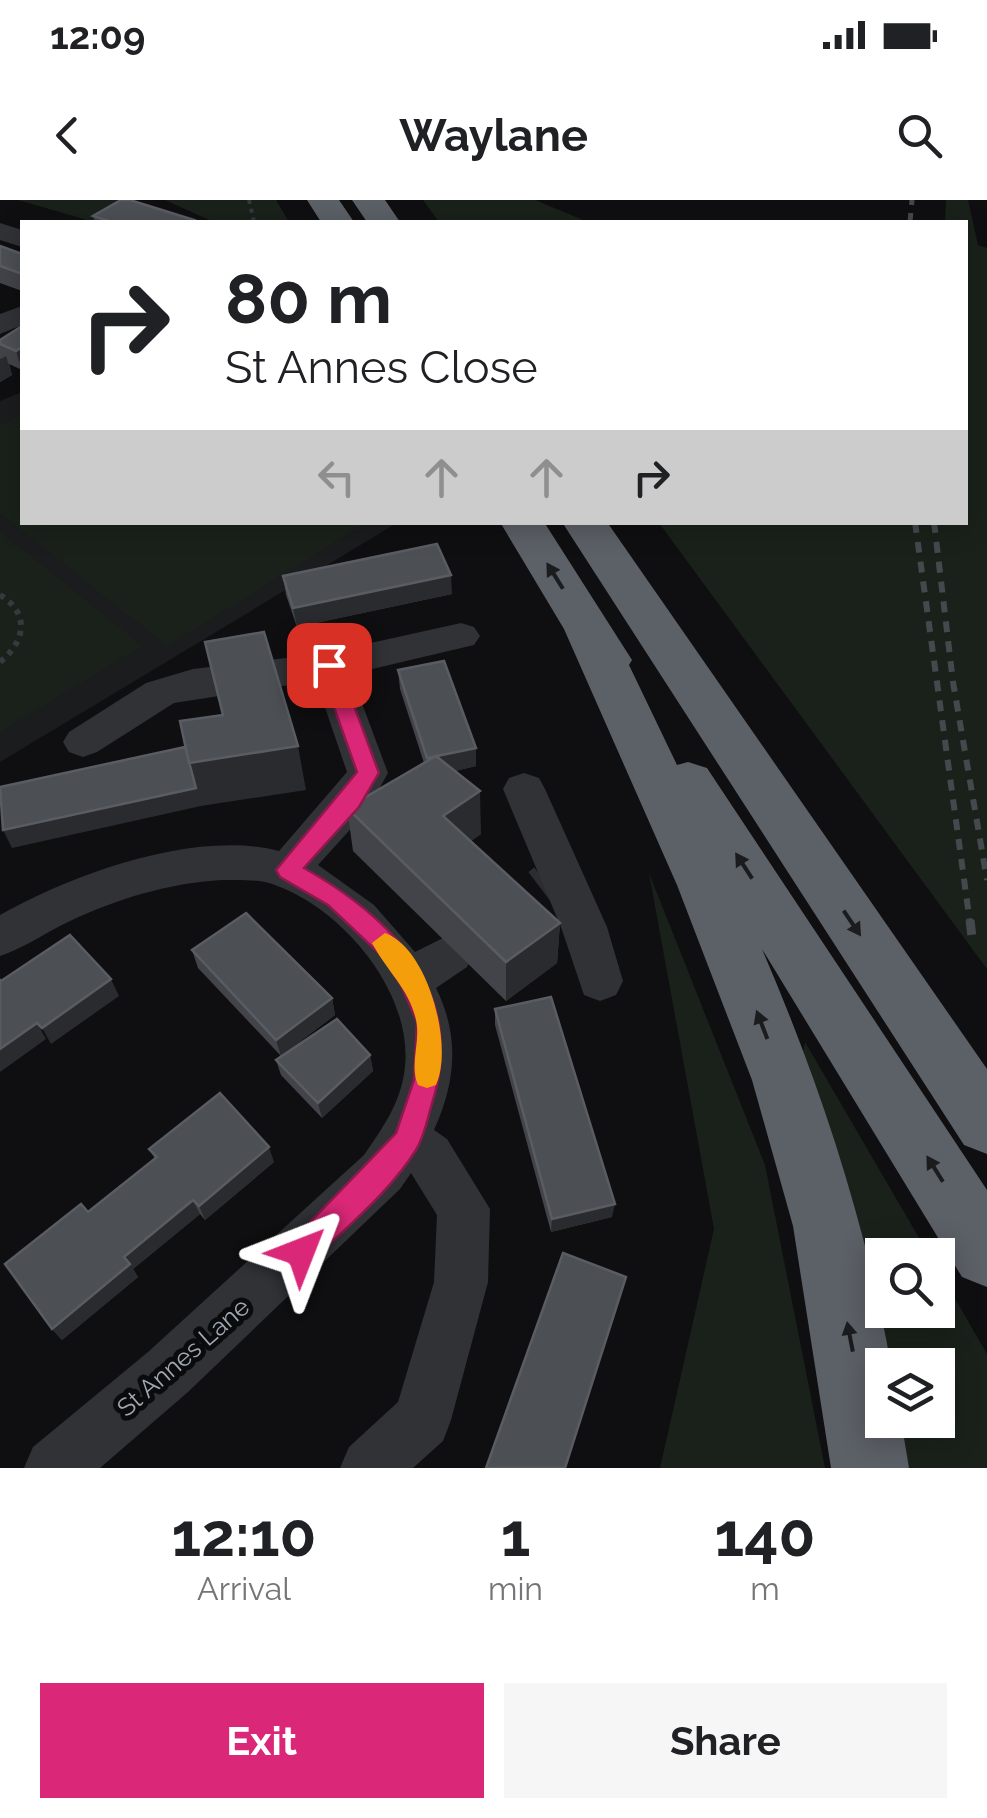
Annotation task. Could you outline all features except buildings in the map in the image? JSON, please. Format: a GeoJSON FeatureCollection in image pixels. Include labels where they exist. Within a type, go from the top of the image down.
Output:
{"type":"FeatureCollection","features":[{"type":"Feature","properties":{"kind":"highway"},"geometry":{"type":"LineString","coordinates":[[524,525],[798,948],[987,1252]]}},
{"type":"Feature","properties":{"kind":"highway"},"geometry":{"type":"LineString","coordinates":[[586,525],[987,1124]]}},
{"type":"Feature","properties":{"kind":"highway"},"geometry":{"type":"LineString","coordinates":[[621,525],[987,1057]]}},
{"type":"Feature","properties":{"kind":"highway"},"geometry":{"type":"LineString","coordinates":[[588,628],[704,882],[762,1024],[806,1148],[832,1245],[870,1468]]}},
{"type":"Feature","properties":{"kind":"street"},"geometry":{"type":"LineString","coordinates":[[83,742],[160,694],[192,683],[329,665],[461,636]]}},
{"type":"Feature","properties":{"kind":"street"},"geometry":{"type":"LineString","coordinates":[[288,870],[351,801],[368,773],[329,665]]}},
{"type":"Feature","properties":{"kind":"street"},"geometry":{"type":"LineString","coordinates":[[524,789],[554,876],[600,980]]}},
{"type":"Feature","properties":{"kind":"street","name":"St Annes Lane"},"geometry":{"type":"LineString","coordinates":[[0,937],[47,908],[155,873],[252,863],[288,870],[336,898],[391,949],[432,966],[427,1080],[407,1140],[382,1172],[301,1252],[54,1468]]}},
{"type":"Feature","properties":{"kind":"street"},"geometry":{"type":"LineString","coordinates":[[370,1468],[422,1420],[461,1282],[464,1208],[429,1156],[407,1140]]}},
{"type":"Feature","properties":{"kind":"path"},"geometry":{"type":"LineString","coordinates":[[0,595],[14,601],[23,614],[24,628],[14,651],[0,662]]}},
{"type":"Feature","properties":{"kind":"shaded area"},"geometry":{"type":"Polygon","coordinates":[[[18,200],[136,200],[98,220],[18,200]]]}},
{"type":"Feature","properties":{"kind":"shaded area"},"geometry":{"type":"Polygon","coordinates":[[[165,200],[276,200],[288,220],[210,220],[165,200]]]}},
{"type":"Feature","properties":{"kind":"shaded area"},"geometry":{"type":"Polygon","coordinates":[[[423,200],[535,200],[583,220],[438,220],[423,200]]]}},
{"type":"Feature","properties":{"kind":"shaded area"},"geometry":{"type":"Polygon","coordinates":[[[946,200],[968,200],[978,245],[987,248],[987,969],[660,525],[968,525],[968,220],[945,220],[946,200]]]}},
{"type":"Feature","properties":{"kind":"shaded area"},"geometry":{"type":"Polygon","coordinates":[[[20,393],[20,525],[394,525],[0,762],[0,401],[20,393]]]}},
{"type":"Feature","properties":{"kind":"shaded area"},"geometry":{"type":"Polygon","coordinates":[[[20,416],[20,525],[362,525],[167,646],[0,513],[0,426],[20,416]]]}},
{"type":"Feature","properties":{"kind":"shaded area"},"geometry":{"type":"Polygon","coordinates":[[[0,531],[142,646],[0,732],[0,531]]]}},
{"type":"Feature","properties":{"kind":"shaded area"},"geometry":{"type":"Polygon","coordinates":[[[649,873],[765,1165],[825,1468],[660,1468],[714,1229],[649,873]]]}},
{"type":"Feature","properties":{"kind":"shaded area"},"geometry":{"type":"Polygon","coordinates":[[[805,1042],[919,1238],[865,1238],[865,1280],[803,1052],[805,1042]]]}},
{"type":"Feature","properties":{"kind":"shaded area"},"geometry":{"type":"Polygon","coordinates":[[[955,1298],[987,1354],[987,1468],[897,1468],[892,1438],[955,1438],[955,1348],[876,1348],[873,1328],[955,1328],[955,1298]]]}},
{"type":"Feature","properties":{"kind":"tunnel"},"geometry":{"type":"LineString","coordinates":[[493,923],[546,883]]}},
{"type":"Feature","properties":{"kind":"tunnel"},"geometry":{"type":"LineString","coordinates":[[484,929],[496,920]]}},
{"type":"Feature","properties":{"kind":"railway"},"geometry":{"type":"LineString","coordinates":[[910,220],[912,200]]}},
{"type":"Feature","properties":{"kind":"railway"},"geometry":{"type":"LineString","coordinates":[[915,525],[970,923]]}},
{"type":"Feature","properties":{"kind":"railway"},"geometry":{"type":"LineString","coordinates":[[934,525],[953,682],[987,880]]}},
{"type":"Feature","properties":{"kind":"railway"},"geometry":{"type":"LineString","coordinates":[[970,920],[972,937]]}},
{"type":"Feature","properties":{"kind":"slow traffic"},"geometry":{"type":"LineString","coordinates":[[385,943],[412,979],[430,1022],[427,1076]]}},
{"type":"Feature","properties":{"kind":"route"},"geometry":{"type":"LineString","coordinates":[[301,1252],[382,1172],[407,1140],[427,1080],[430,1022],[412,979],[391,949],[336,898],[288,870],[351,801],[368,773],[338,678],[329,665]]}}]}
